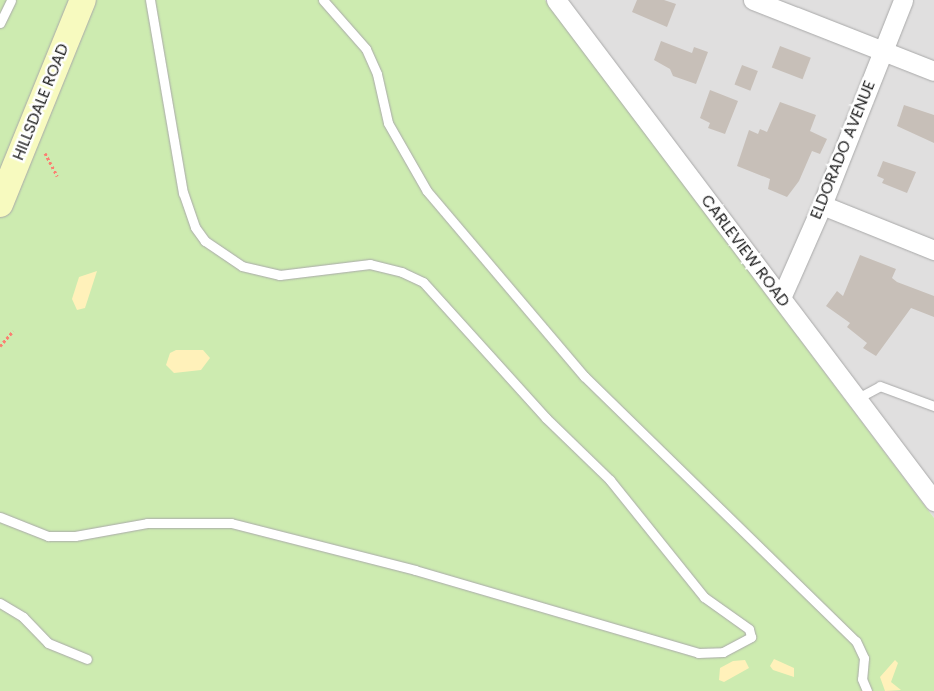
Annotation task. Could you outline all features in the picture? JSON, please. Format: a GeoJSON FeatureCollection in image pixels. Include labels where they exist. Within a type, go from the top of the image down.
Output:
{"type":"FeatureCollection","features":[{"type":"Feature","properties":{"kind":"main road","name":"HILLSDALE ROAD"},"geometry":{"type":"LineString","coordinates":[[0,204],[82,0]]}},
{"type":"Feature","properties":{"kind":"street","name":"CARLEVIEW ROAD"},"geometry":{"type":"LineString","coordinates":[[556,0],[934,502]]}},
{"type":"Feature","properties":{"kind":"street"},"geometry":{"type":"LineString","coordinates":[[753,0],[934,71]]}},
{"type":"Feature","properties":{"kind":"street","name":"ELDORADO AVENUE"},"geometry":{"type":"LineString","coordinates":[[781,298],[822,205],[903,0]]}},
{"type":"Feature","properties":{"kind":"street"},"geometry":{"type":"LineString","coordinates":[[822,205],[934,250]]}},
{"type":"Feature","properties":{"kind":"lane"},"geometry":{"type":"LineString","coordinates":[[0,23],[11,0]]}},
{"type":"Feature","properties":{"kind":"lane"},"geometry":{"type":"LineString","coordinates":[[0,517],[48,536],[75,536],[155,522],[231,523],[415,570],[698,653],[723,652],[751,637],[749,629],[704,597],[610,480],[546,418],[423,282],[402,272],[370,264],[280,275],[242,266],[205,241],[195,227],[183,193],[150,0]]}},
{"type":"Feature","properties":{"kind":"lane"},"geometry":{"type":"LineString","coordinates":[[323,0],[366,48],[377,74],[388,123],[427,191],[584,376],[856,641],[862,650],[862,679],[867,691]]}},
{"type":"Feature","properties":{"kind":"lane"},"geometry":{"type":"LineString","coordinates":[[856,398],[880,386],[934,406]]}},
{"type":"Feature","properties":{"kind":"lane"},"geometry":{"type":"LineString","coordinates":[[0,603],[23,617],[48,643],[87,659]]}},
{"type":"Feature","properties":{"kind":"path"},"geometry":{"type":"LineString","coordinates":[[41,146],[57,176]]}},
{"type":"Feature","properties":{"kind":"path"},"geometry":{"type":"LineString","coordinates":[[0,346],[13,331]]}},
{"type":"Feature","properties":{"kind":"shaded area"},"geometry":{"type":"Polygon","coordinates":[[[545,0],[934,0],[934,518],[545,0]]]}},
{"type":"Feature","properties":{"kind":"green space"},"geometry":{"type":"Polygon","coordinates":[[[0,0],[545,0],[934,518],[934,691],[0,691],[0,0]]]}},
{"type":"Feature","properties":{"kind":"sand"},"geometry":{"type":"Polygon","coordinates":[[[97,271],[85,308],[77,310],[72,299],[79,277],[97,271]]]}},
{"type":"Feature","properties":{"kind":"sand"},"geometry":{"type":"Polygon","coordinates":[[[176,350],[203,350],[210,358],[201,370],[174,373],[166,365],[170,353],[176,350]]]}},
{"type":"Feature","properties":{"kind":"sand"},"geometry":{"type":"Polygon","coordinates":[[[774,659],[794,668],[794,677],[773,670],[770,666],[774,659]]]}},
{"type":"Feature","properties":{"kind":"sand"},"geometry":{"type":"Polygon","coordinates":[[[745,660],[749,668],[724,682],[719,680],[720,668],[733,661],[745,660]]]}},
{"type":"Feature","properties":{"kind":"sand"},"geometry":{"type":"Polygon","coordinates":[[[895,660],[898,663],[891,682],[901,690],[885,691],[880,677],[895,660]]]}},
{"type":"Feature","properties":{"kind":"building"},"geometry":{"type":"Polygon","coordinates":[[[637,0],[664,0],[676,4],[667,27],[632,12],[637,0]]]}},
{"type":"Feature","properties":{"kind":"building"},"geometry":{"type":"Polygon","coordinates":[[[661,41],[692,53],[694,47],[708,52],[696,84],[673,76],[670,69],[654,60],[661,41]]]}},
{"type":"Feature","properties":{"kind":"building"},"geometry":{"type":"Polygon","coordinates":[[[780,46],[811,58],[803,79],[772,67],[780,46]]]}},
{"type":"Feature","properties":{"kind":"building"},"geometry":{"type":"Polygon","coordinates":[[[742,65],[758,71],[750,91],[734,85],[742,65]]]}},
{"type":"Feature","properties":{"kind":"building"},"geometry":{"type":"Polygon","coordinates":[[[710,90],[738,101],[725,134],[708,128],[710,123],[700,118],[710,90]]]}},
{"type":"Feature","properties":{"kind":"building"},"geometry":{"type":"Polygon","coordinates":[[[780,102],[816,115],[810,131],[827,139],[820,154],[812,151],[799,181],[787,197],[768,189],[770,179],[737,166],[749,130],[758,134],[760,129],[767,132],[780,102]]]}},
{"type":"Feature","properties":{"kind":"building"},"geometry":{"type":"Polygon","coordinates":[[[904,105],[934,115],[934,143],[897,126],[904,105]]]}},
{"type":"Feature","properties":{"kind":"building"},"geometry":{"type":"Polygon","coordinates":[[[883,161],[916,172],[907,193],[882,183],[884,179],[877,176],[883,161]]]}},
{"type":"Feature","properties":{"kind":"building"},"geometry":{"type":"Polygon","coordinates":[[[860,255],[896,269],[892,278],[897,282],[934,296],[934,317],[911,308],[876,356],[863,348],[867,343],[847,327],[850,323],[826,306],[837,291],[843,296],[860,255]]]}}]}
